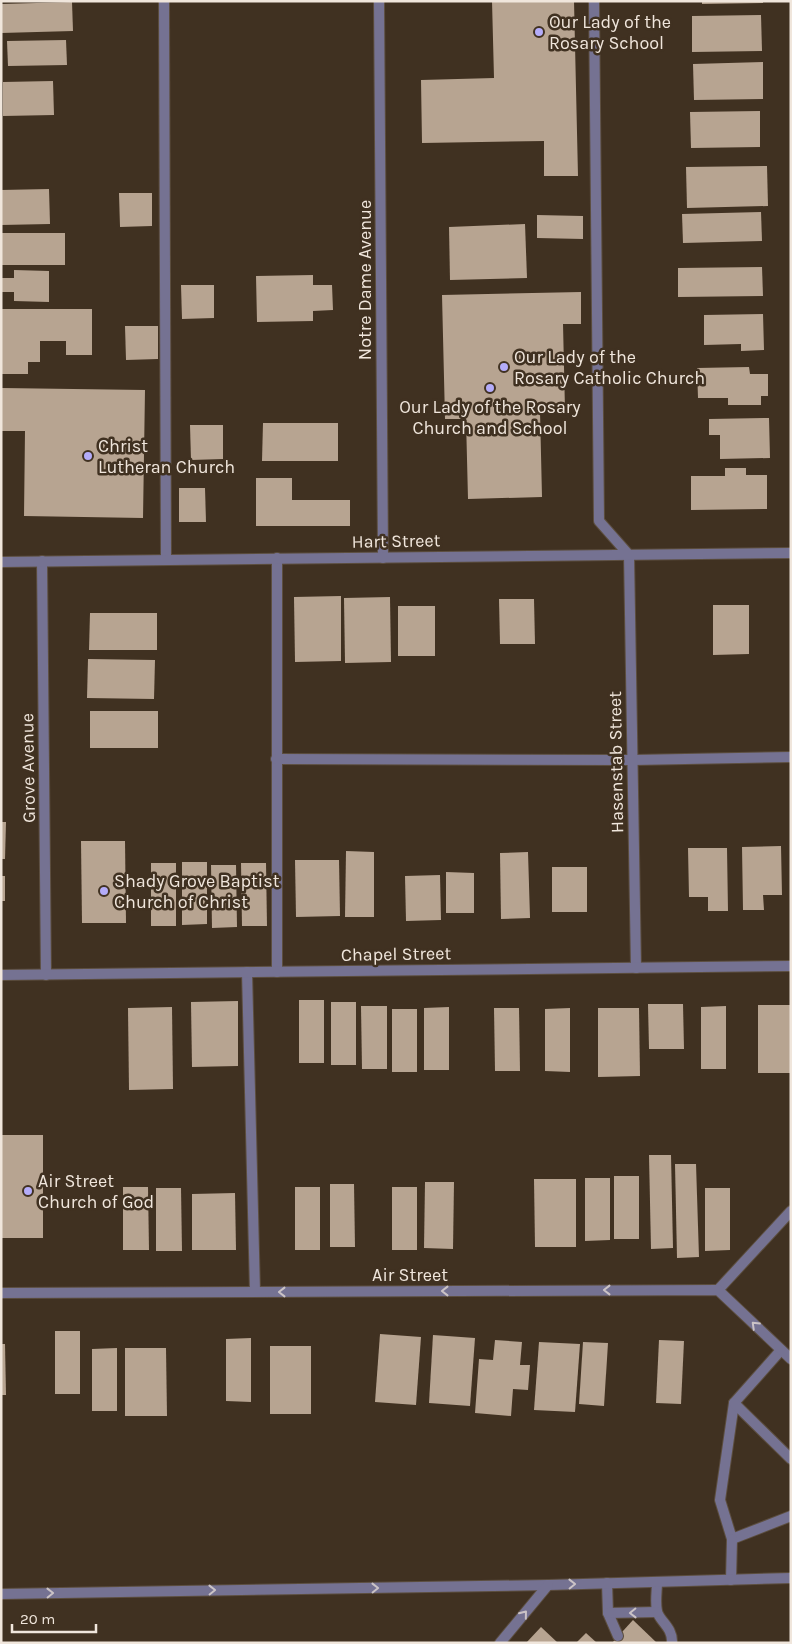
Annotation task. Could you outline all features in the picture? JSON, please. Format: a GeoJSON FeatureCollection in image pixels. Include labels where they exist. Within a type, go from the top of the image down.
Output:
{"type":"FeatureCollection","features":[{"type":"Feature","properties":{"kind":"street"},"geometry":{"type":"LineString","coordinates":[[164,1],[166,560]]}},
{"type":"Feature","properties":{"kind":"street","name":"Notre Dame Avenue"},"geometry":{"type":"LineString","coordinates":[[379,1],[383,558]]}},
{"type":"Feature","properties":{"kind":"street"},"geometry":{"type":"LineString","coordinates":[[594,1],[599,521],[629,555]]}},
{"type":"Feature","properties":{"kind":"street","name":"Hart Street"},"geometry":{"type":"LineString","coordinates":[[1,562],[791,553]]}},
{"type":"Feature","properties":{"kind":"street","name":"Hasenstab Street"},"geometry":{"type":"LineString","coordinates":[[629,555],[636,968]]}},
{"type":"Feature","properties":{"kind":"street"},"geometry":{"type":"LineString","coordinates":[[277,558],[277,972]]}},
{"type":"Feature","properties":{"kind":"street","name":"Grove Avenue"},"geometry":{"type":"LineString","coordinates":[[42,561],[46,975]]}},
{"type":"Feature","properties":{"kind":"street"},"geometry":{"type":"LineString","coordinates":[[276,760],[633,760],[791,757]]}},
{"type":"Feature","properties":{"kind":"street","name":"Chapel Street"},"geometry":{"type":"LineString","coordinates":[[1,976],[791,966]]}},
{"type":"Feature","properties":{"kind":"street"},"geometry":{"type":"LineString","coordinates":[[247,972],[255,1292]]}},
{"type":"Feature","properties":{"kind":"street"},"geometry":{"type":"LineString","coordinates":[[791,1211],[718,1290],[791,1359]]}},
{"type":"Feature","properties":{"kind":"street","name":"Air Street"},"geometry":{"type":"LineString","coordinates":[[1,1293],[718,1290]]}},
{"type":"Feature","properties":{"kind":"street"},"geometry":{"type":"LineString","coordinates":[[731,1580],[732,1539],[720,1500],[734,1403],[781,1350]]}},
{"type":"Feature","properties":{"kind":"street"},"geometry":{"type":"LineString","coordinates":[[734,1403],[791,1459]]}},
{"type":"Feature","properties":{"kind":"street"},"geometry":{"type":"LineString","coordinates":[[732,1539],[791,1516]]}},
{"type":"Feature","properties":{"kind":"street"},"geometry":{"type":"LineString","coordinates":[[1,1594],[791,1578]]}},
{"type":"Feature","properties":{"kind":"street"},"geometry":{"type":"LineString","coordinates":[[657,1582],[657,1612],[667,1624],[672,1643]]}},
{"type":"Feature","properties":{"kind":"street"},"geometry":{"type":"LineString","coordinates":[[607,1583],[608,1613],[618,1636]]}},
{"type":"Feature","properties":{"kind":"street"},"geometry":{"type":"LineString","coordinates":[[500,1643],[548,1584]]}},
{"type":"Feature","properties":{"kind":"street"},"geometry":{"type":"LineString","coordinates":[[608,1613],[657,1612]]}},
{"type":"Feature","properties":{"kind":"building"},"geometry":{"type":"Polygon","coordinates":[[[492,1],[574,1],[578,176],[544,176],[544,141],[422,143],[421,80],[494,78],[492,1]]]}},
{"type":"Feature","properties":{"kind":"building"},"geometry":{"type":"Polygon","coordinates":[[[702,1],[763,1],[763,3],[702,4],[702,1]]]}},
{"type":"Feature","properties":{"kind":"building"},"geometry":{"type":"Polygon","coordinates":[[[72,2],[73,31],[1,33],[1,4],[72,2]]]}},
{"type":"Feature","properties":{"kind":"building"},"geometry":{"type":"Polygon","coordinates":[[[761,15],[762,51],[692,52],[692,16],[761,15]]]}},
{"type":"Feature","properties":{"kind":"building"},"geometry":{"type":"Polygon","coordinates":[[[66,40],[67,65],[8,66],[7,41],[66,40]]]}},
{"type":"Feature","properties":{"kind":"building"},"geometry":{"type":"Polygon","coordinates":[[[763,62],[763,99],[694,100],[693,64],[763,62]]]}},
{"type":"Feature","properties":{"kind":"building"},"geometry":{"type":"Polygon","coordinates":[[[53,81],[54,115],[3,116],[3,82],[53,81]]]}},
{"type":"Feature","properties":{"kind":"building"},"geometry":{"type":"Polygon","coordinates":[[[760,111],[760,147],[691,148],[690,112],[760,111]]]}},
{"type":"Feature","properties":{"kind":"building"},"geometry":{"type":"Polygon","coordinates":[[[767,166],[768,206],[687,208],[686,167],[767,166]]]}},
{"type":"Feature","properties":{"kind":"building"},"geometry":{"type":"Polygon","coordinates":[[[49,189],[50,224],[1,225],[1,190],[49,189]]]}},
{"type":"Feature","properties":{"kind":"building"},"geometry":{"type":"Polygon","coordinates":[[[119,193],[152,193],[152,226],[120,227],[119,193]]]}},
{"type":"Feature","properties":{"kind":"building"},"geometry":{"type":"Polygon","coordinates":[[[761,212],[762,241],[683,243],[682,214],[761,212]]]}},
{"type":"Feature","properties":{"kind":"building"},"geometry":{"type":"Polygon","coordinates":[[[537,215],[583,216],[583,239],[537,238],[537,215]]]}},
{"type":"Feature","properties":{"kind":"building"},"geometry":{"type":"Polygon","coordinates":[[[525,224],[527,278],[450,280],[449,227],[525,224]]]}},
{"type":"Feature","properties":{"kind":"building"},"geometry":{"type":"Polygon","coordinates":[[[2,233],[65,233],[65,265],[2,265],[2,233]]]}},
{"type":"Feature","properties":{"kind":"building"},"geometry":{"type":"Polygon","coordinates":[[[762,267],[763,296],[678,297],[678,268],[762,267]]]}},
{"type":"Feature","properties":{"kind":"building"},"geometry":{"type":"Polygon","coordinates":[[[14,270],[49,271],[49,302],[14,301],[14,292],[1,292],[1,278],[14,278],[14,270]]]}},
{"type":"Feature","properties":{"kind":"building"},"geometry":{"type":"Polygon","coordinates":[[[313,275],[313,285],[332,285],[333,310],[313,311],[313,321],[257,322],[256,276],[313,275]]]}},
{"type":"Feature","properties":{"kind":"building"},"geometry":{"type":"Polygon","coordinates":[[[181,285],[214,285],[214,318],[182,319],[181,285]]]}},
{"type":"Feature","properties":{"kind":"building","name":"Our Lady of the Rosary Catholic Church"},"geometry":{"type":"Polygon","coordinates":[[[581,292],[581,324],[563,324],[565,410],[540,411],[542,497],[468,499],[466,419],[445,419],[442,295],[581,292]]]}},
{"type":"Feature","properties":{"kind":"building"},"geometry":{"type":"Polygon","coordinates":[[[1,309],[92,309],[92,355],[66,355],[66,341],[40,341],[40,362],[28,362],[28,374],[1,374],[1,309]]]}},
{"type":"Feature","properties":{"kind":"building"},"geometry":{"type":"Polygon","coordinates":[[[763,314],[764,350],[741,351],[741,344],[704,345],[704,315],[763,314]]]}},
{"type":"Feature","properties":{"kind":"building"},"geometry":{"type":"Polygon","coordinates":[[[125,326],[158,326],[158,359],[126,360],[125,326]]]}},
{"type":"Feature","properties":{"kind":"building"},"geometry":{"type":"Polygon","coordinates":[[[749,367],[750,374],[768,374],[768,396],[761,396],[761,405],[728,405],[728,398],[698,398],[697,368],[749,367]]]}},
{"type":"Feature","properties":{"kind":"building"},"geometry":{"type":"Polygon","coordinates":[[[2,388],[145,390],[143,518],[24,516],[25,431],[2,431],[2,388]]]}},
{"type":"Feature","properties":{"kind":"building"},"geometry":{"type":"Polygon","coordinates":[[[769,418],[770,458],[720,459],[720,435],[709,435],[709,419],[769,418]]]}},
{"type":"Feature","properties":{"kind":"building"},"geometry":{"type":"Polygon","coordinates":[[[263,423],[338,423],[338,461],[262,461],[263,423]]]}},
{"type":"Feature","properties":{"kind":"building"},"geometry":{"type":"Polygon","coordinates":[[[190,425],[223,425],[223,459],[191,460],[190,425]]]}},
{"type":"Feature","properties":{"kind":"building"},"geometry":{"type":"Polygon","coordinates":[[[725,468],[746,468],[746,475],[767,475],[767,509],[691,510],[691,476],[725,476],[725,468]]]}},
{"type":"Feature","properties":{"kind":"building"},"geometry":{"type":"Polygon","coordinates":[[[256,478],[292,478],[292,500],[350,500],[350,526],[256,526],[256,478]]]}},
{"type":"Feature","properties":{"kind":"building"},"geometry":{"type":"Polygon","coordinates":[[[179,488],[205,488],[206,522],[179,522],[179,488]]]}},
{"type":"Feature","properties":{"kind":"building"},"geometry":{"type":"Polygon","coordinates":[[[341,596],[341,661],[295,662],[294,597],[341,596]]]}},
{"type":"Feature","properties":{"kind":"building"},"geometry":{"type":"Polygon","coordinates":[[[390,597],[391,662],[345,663],[344,598],[390,597]]]}},
{"type":"Feature","properties":{"kind":"building"},"geometry":{"type":"Polygon","coordinates":[[[499,599],[534,599],[535,644],[500,644],[499,599]]]}},
{"type":"Feature","properties":{"kind":"building"},"geometry":{"type":"Polygon","coordinates":[[[713,605],[749,605],[749,654],[713,655],[713,605]]]}},
{"type":"Feature","properties":{"kind":"building"},"geometry":{"type":"Polygon","coordinates":[[[398,606],[435,606],[435,656],[398,656],[398,606]]]}},
{"type":"Feature","properties":{"kind":"building"},"geometry":{"type":"Polygon","coordinates":[[[90,613],[157,613],[157,650],[89,650],[90,613]]]}},
{"type":"Feature","properties":{"kind":"building"},"geometry":{"type":"Polygon","coordinates":[[[88,659],[155,660],[154,699],[87,698],[88,659]]]}},
{"type":"Feature","properties":{"kind":"building"},"geometry":{"type":"Polygon","coordinates":[[[90,711],[158,711],[158,748],[90,748],[90,711]]]}},
{"type":"Feature","properties":{"kind":"building"},"geometry":{"type":"Polygon","coordinates":[[[1,822],[6,822],[5,859],[1,859],[1,822]]]}},
{"type":"Feature","properties":{"kind":"building"},"geometry":{"type":"Polygon","coordinates":[[[81,841],[125,841],[126,923],[82,923],[81,841]]]}},
{"type":"Feature","properties":{"kind":"building"},"geometry":{"type":"Polygon","coordinates":[[[781,846],[782,895],[763,895],[764,910],[743,910],[742,847],[781,846]]]}},
{"type":"Feature","properties":{"kind":"building"},"geometry":{"type":"Polygon","coordinates":[[[688,848],[727,848],[728,911],[708,911],[708,897],[689,897],[688,848]]]}},
{"type":"Feature","properties":{"kind":"building"},"geometry":{"type":"Polygon","coordinates":[[[346,851],[374,852],[374,917],[345,917],[346,851]]]}},
{"type":"Feature","properties":{"kind":"building"},"geometry":{"type":"Polygon","coordinates":[[[528,852],[530,918],[501,919],[500,853],[528,852]]]}},
{"type":"Feature","properties":{"kind":"building"},"geometry":{"type":"Polygon","coordinates":[[[295,860],[339,860],[340,916],[296,917],[295,860]]]}},
{"type":"Feature","properties":{"kind":"building"},"geometry":{"type":"Polygon","coordinates":[[[182,862],[207,862],[207,924],[182,925],[182,862]]]}},
{"type":"Feature","properties":{"kind":"building"},"geometry":{"type":"Polygon","coordinates":[[[151,863],[176,863],[176,926],[151,926],[151,863]]]}},
{"type":"Feature","properties":{"kind":"building"},"geometry":{"type":"Polygon","coordinates":[[[241,863],[266,863],[267,926],[242,926],[241,863]]]}},
{"type":"Feature","properties":{"kind":"building"},"geometry":{"type":"Polygon","coordinates":[[[211,865],[236,865],[237,927],[212,928],[211,865]]]}},
{"type":"Feature","properties":{"kind":"building"},"geometry":{"type":"Polygon","coordinates":[[[552,867],[587,867],[587,912],[552,912],[552,867]]]}},
{"type":"Feature","properties":{"kind":"building"},"geometry":{"type":"Polygon","coordinates":[[[446,872],[474,873],[474,913],[446,913],[446,872]]]}},
{"type":"Feature","properties":{"kind":"building"},"geometry":{"type":"Polygon","coordinates":[[[440,875],[441,920],[406,921],[405,876],[440,875]]]}},
{"type":"Feature","properties":{"kind":"building"},"geometry":{"type":"Polygon","coordinates":[[[1,876],[5,876],[5,901],[1,901],[1,876]]]}},
{"type":"Feature","properties":{"kind":"building"},"geometry":{"type":"Polygon","coordinates":[[[299,1000],[324,1000],[324,1063],[299,1063],[299,1000]]]}},
{"type":"Feature","properties":{"kind":"building"},"geometry":{"type":"Polygon","coordinates":[[[238,1001],[238,1066],[192,1067],[191,1002],[238,1001]]]}},
{"type":"Feature","properties":{"kind":"building"},"geometry":{"type":"Polygon","coordinates":[[[331,1002],[356,1002],[356,1065],[331,1065],[331,1002]]]}},
{"type":"Feature","properties":{"kind":"building"},"geometry":{"type":"Polygon","coordinates":[[[648,1004],[683,1004],[684,1049],[649,1049],[648,1004]]]}},
{"type":"Feature","properties":{"kind":"building"},"geometry":{"type":"Polygon","coordinates":[[[758,1005],[791,1005],[791,1073],[758,1073],[758,1005]]]}},
{"type":"Feature","properties":{"kind":"building"},"geometry":{"type":"Polygon","coordinates":[[[361,1006],[387,1006],[387,1069],[362,1069],[361,1006]]]}},
{"type":"Feature","properties":{"kind":"building"},"geometry":{"type":"Polygon","coordinates":[[[726,1006],[726,1069],[701,1069],[701,1007],[726,1006]]]}},
{"type":"Feature","properties":{"kind":"building"},"geometry":{"type":"Polygon","coordinates":[[[172,1007],[173,1089],[129,1090],[128,1008],[172,1007]]]}},
{"type":"Feature","properties":{"kind":"building"},"geometry":{"type":"Polygon","coordinates":[[[449,1007],[449,1070],[424,1070],[424,1008],[449,1007]]]}},
{"type":"Feature","properties":{"kind":"building"},"geometry":{"type":"Polygon","coordinates":[[[494,1008],[519,1008],[520,1071],[495,1071],[494,1008]]]}},
{"type":"Feature","properties":{"kind":"building"},"geometry":{"type":"Polygon","coordinates":[[[570,1008],[570,1072],[545,1071],[545,1009],[570,1008]]]}},
{"type":"Feature","properties":{"kind":"building"},"geometry":{"type":"Polygon","coordinates":[[[598,1008],[639,1008],[640,1076],[598,1077],[598,1008]]]}},
{"type":"Feature","properties":{"kind":"building"},"geometry":{"type":"Polygon","coordinates":[[[392,1009],[417,1009],[417,1072],[392,1072],[392,1009]]]}},
{"type":"Feature","properties":{"kind":"building"},"geometry":{"type":"Polygon","coordinates":[[[1,1135],[43,1135],[43,1238],[1,1238],[1,1135]]]}},
{"type":"Feature","properties":{"kind":"building"},"geometry":{"type":"Polygon","coordinates":[[[649,1155],[671,1155],[673,1248],[651,1249],[649,1155]]]}},
{"type":"Feature","properties":{"kind":"building"},"geometry":{"type":"Polygon","coordinates":[[[675,1164],[696,1164],[699,1257],[677,1258],[675,1164]]]}},
{"type":"Feature","properties":{"kind":"building"},"geometry":{"type":"Polygon","coordinates":[[[614,1176],[639,1176],[639,1239],[614,1239],[614,1176]]]}},
{"type":"Feature","properties":{"kind":"building"},"geometry":{"type":"Polygon","coordinates":[[[585,1178],[610,1178],[610,1240],[585,1241],[585,1178]]]}},
{"type":"Feature","properties":{"kind":"building"},"geometry":{"type":"Polygon","coordinates":[[[534,1179],[576,1179],[576,1247],[535,1247],[534,1179]]]}},
{"type":"Feature","properties":{"kind":"building"},"geometry":{"type":"Polygon","coordinates":[[[425,1182],[454,1182],[453,1249],[424,1248],[425,1182]]]}},
{"type":"Feature","properties":{"kind":"building"},"geometry":{"type":"Polygon","coordinates":[[[330,1184],[354,1184],[355,1247],[330,1247],[330,1184]]]}},
{"type":"Feature","properties":{"kind":"building"},"geometry":{"type":"Polygon","coordinates":[[[123,1187],[148,1187],[149,1250],[123,1250],[123,1187]]]}},
{"type":"Feature","properties":{"kind":"building"},"geometry":{"type":"Polygon","coordinates":[[[295,1187],[320,1187],[320,1250],[295,1250],[295,1187]]]}},
{"type":"Feature","properties":{"kind":"building"},"geometry":{"type":"Polygon","coordinates":[[[392,1187],[417,1187],[417,1250],[392,1250],[392,1187]]]}},
{"type":"Feature","properties":{"kind":"building"},"geometry":{"type":"Polygon","coordinates":[[[156,1188],[181,1188],[182,1251],[156,1251],[156,1188]]]}},
{"type":"Feature","properties":{"kind":"building"},"geometry":{"type":"Polygon","coordinates":[[[705,1188],[730,1188],[730,1250],[705,1251],[705,1188]]]}},
{"type":"Feature","properties":{"kind":"building"},"geometry":{"type":"Polygon","coordinates":[[[235,1193],[236,1250],[192,1250],[192,1194],[235,1193]]]}},
{"type":"Feature","properties":{"kind":"building"},"geometry":{"type":"Polygon","coordinates":[[[55,1331],[80,1331],[80,1394],[55,1394],[55,1331]]]}},
{"type":"Feature","properties":{"kind":"building"},"geometry":{"type":"Polygon","coordinates":[[[380,1334],[421,1337],[416,1405],[375,1402],[380,1334]]]}},
{"type":"Feature","properties":{"kind":"building"},"geometry":{"type":"Polygon","coordinates":[[[433,1335],[475,1338],[470,1406],[429,1403],[433,1335]]]}},
{"type":"Feature","properties":{"kind":"building"},"geometry":{"type":"Polygon","coordinates":[[[251,1338],[251,1402],[226,1401],[226,1339],[251,1338]]]}},
{"type":"Feature","properties":{"kind":"building"},"geometry":{"type":"Polygon","coordinates":[[[495,1340],[522,1342],[520,1365],[530,1365],[528,1390],[513,1389],[511,1416],[475,1413],[479,1359],[493,1360],[495,1340]]]}},
{"type":"Feature","properties":{"kind":"building"},"geometry":{"type":"Polygon","coordinates":[[[659,1340],[684,1341],[681,1404],[656,1403],[659,1340]]]}},
{"type":"Feature","properties":{"kind":"building"},"geometry":{"type":"Polygon","coordinates":[[[539,1342],[580,1344],[575,1412],[534,1410],[539,1342]]]}},
{"type":"Feature","properties":{"kind":"building"},"geometry":{"type":"Polygon","coordinates":[[[583,1342],[608,1343],[604,1406],[579,1404],[583,1342]]]}},
{"type":"Feature","properties":{"kind":"building"},"geometry":{"type":"Polygon","coordinates":[[[1,1344],[5,1344],[6,1395],[1,1395],[1,1344]]]}},
{"type":"Feature","properties":{"kind":"building"},"geometry":{"type":"Polygon","coordinates":[[[270,1346],[311,1346],[311,1414],[270,1414],[270,1346]]]}},
{"type":"Feature","properties":{"kind":"building"},"geometry":{"type":"Polygon","coordinates":[[[117,1348],[117,1411],[92,1411],[92,1349],[117,1348]]]}},
{"type":"Feature","properties":{"kind":"building"},"geometry":{"type":"Polygon","coordinates":[[[125,1348],[166,1348],[167,1416],[125,1416],[125,1348]]]}},
{"type":"Feature","properties":{"kind":"building"},"geometry":{"type":"Polygon","coordinates":[[[633,1620],[657,1643],[612,1643],[633,1620]]]}},
{"type":"Feature","properties":{"kind":"building"},"geometry":{"type":"Polygon","coordinates":[[[541,1627],[558,1643],[526,1643],[541,1627]]]}},
{"type":"Feature","properties":{"kind":"building"},"geometry":{"type":"Polygon","coordinates":[[[586,1633],[597,1643],[576,1643],[586,1633]]]}},
{"type":"Feature","properties":{"kind":"place","name":"Our Lady of the Rosary School"},"geometry":{"type":"Point","coordinates":[539,32]}},
{"type":"Feature","properties":{"kind":"place","name":"Our Lady of the Rosary Catholic Church"},"geometry":{"type":"Point","coordinates":[504,367]}},
{"type":"Feature","properties":{"kind":"place","name":"Our Lady of the Rosary Church and School"},"geometry":{"type":"Point","coordinates":[490,388]}},
{"type":"Feature","properties":{"kind":"place","name":"Christ Lutheran Church"},"geometry":{"type":"Point","coordinates":[88,456]}},
{"type":"Feature","properties":{"kind":"place","name":"Shady Grove Baptist Church of Christ"},"geometry":{"type":"Point","coordinates":[104,891]}},
{"type":"Feature","properties":{"kind":"place","name":"Air Street Church of God"},"geometry":{"type":"Point","coordinates":[28,1191]}}]}
